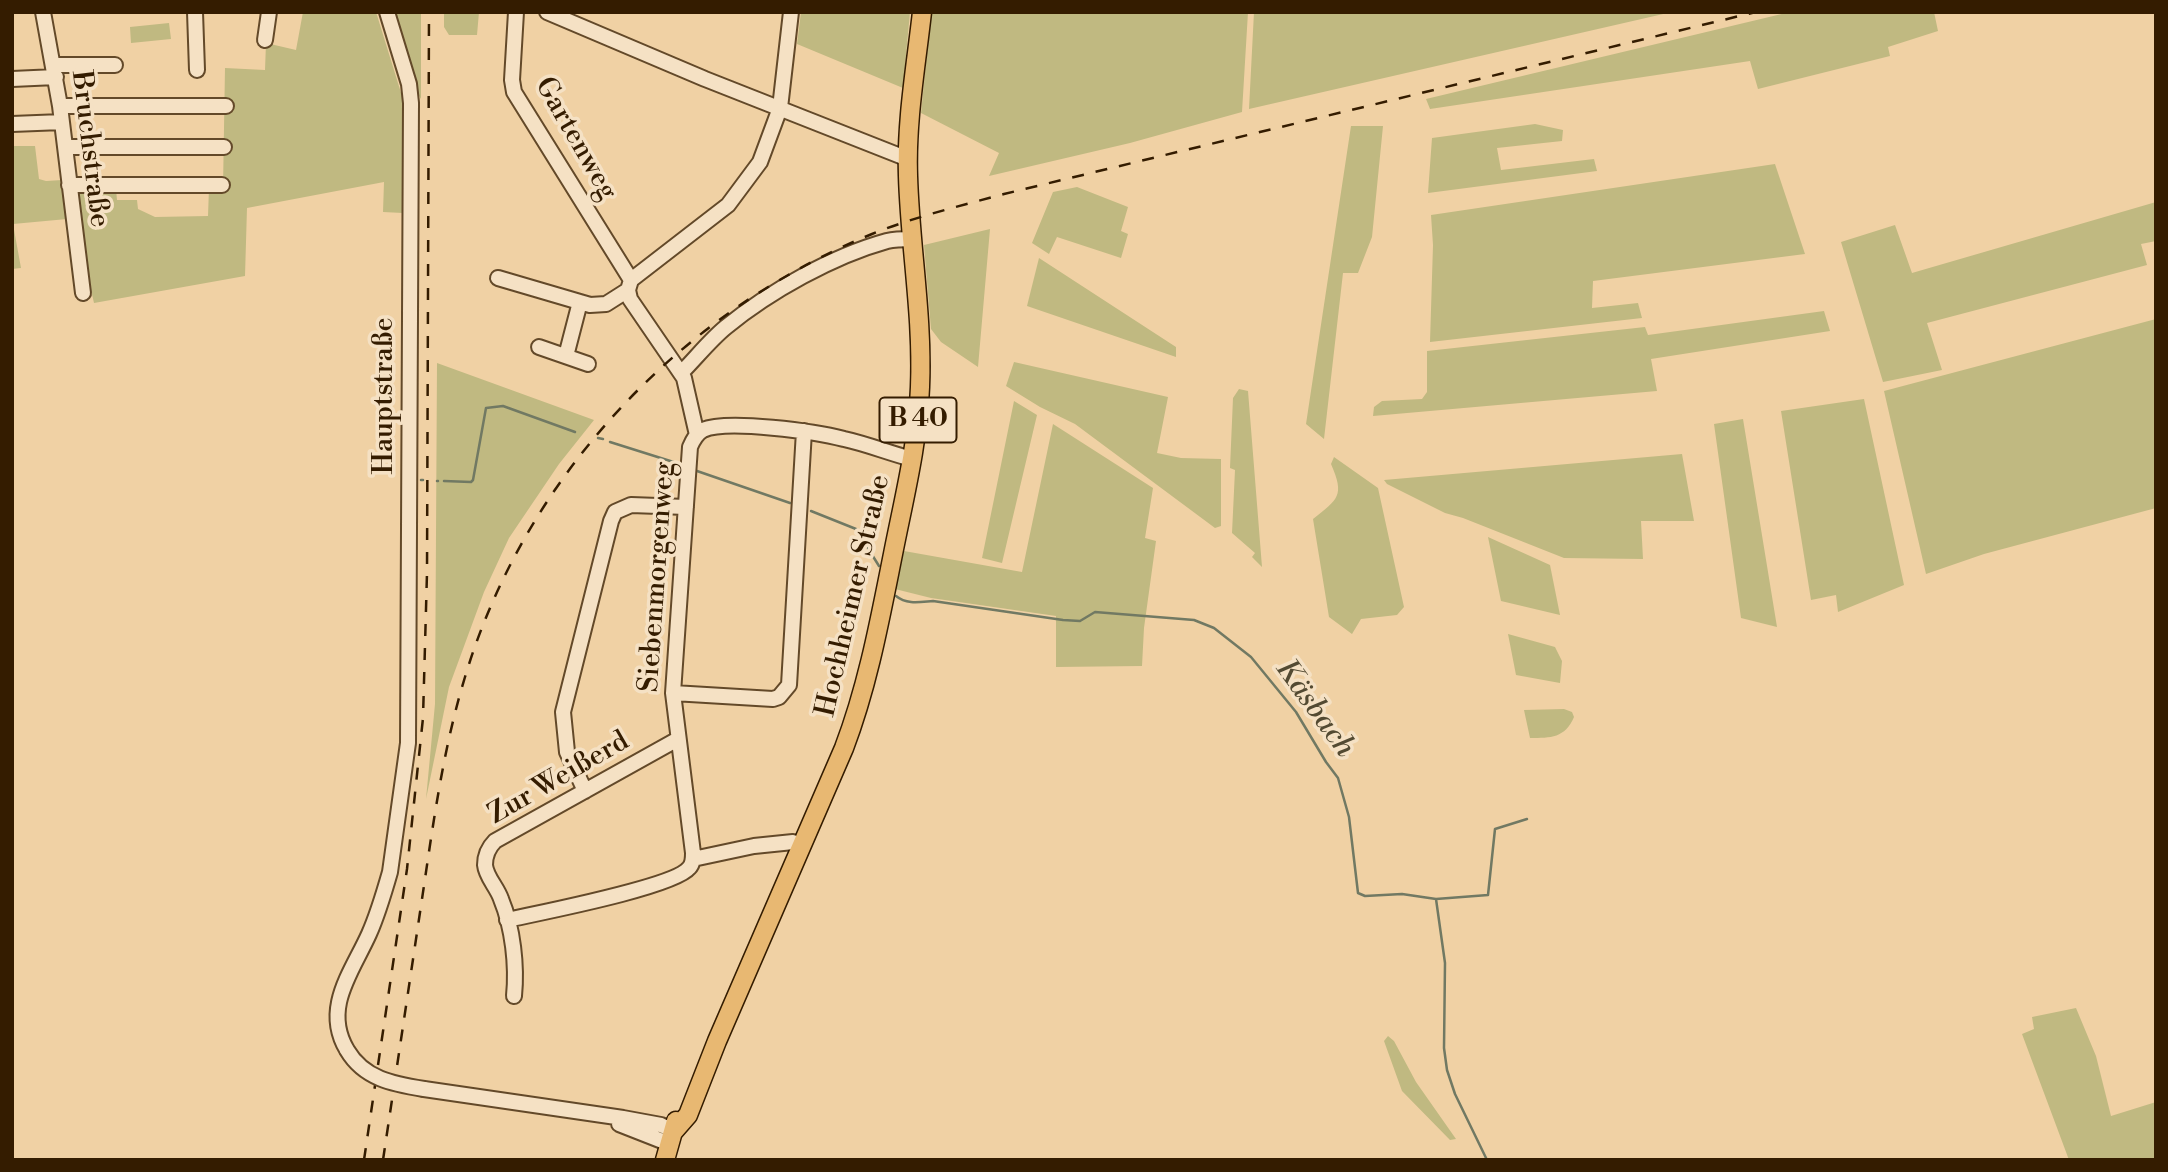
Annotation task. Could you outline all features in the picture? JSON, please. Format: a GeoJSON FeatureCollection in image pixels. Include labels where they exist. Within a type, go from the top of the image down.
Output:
{"type":"FeatureCollection","features":[{"type":"Feature","properties":{"kind":"main road","name":"Hochheimer Straße"},"geometry":{"type":"LineString","coordinates":[[670,1145],[688,1115],[854,721],[875,644],[912,459],[919,410],[920,363],[908,159],[922,12]]}},
{"type":"Feature","properties":{"kind":"street","name":"Bruchstraße"},"geometry":{"type":"LineString","coordinates":[[43,12],[60,106],[83,293]]}},
{"type":"Feature","properties":{"kind":"street"},"geometry":{"type":"LineString","coordinates":[[195,12],[197,70]]}},
{"type":"Feature","properties":{"kind":"street"},"geometry":{"type":"LineString","coordinates":[[265,40],[269,12]]}},
{"type":"Feature","properties":{"kind":"street","name":"Hauptstraße"},"geometry":{"type":"LineString","coordinates":[[387,12],[409,84],[411,103],[408,743],[385,892],[371,930],[342,987],[338,999],[337,1022],[347,1050],[357,1064],[387,1083],[602,1115],[670,1145]]}},
{"type":"Feature","properties":{"kind":"street","name":"Gartenweg"},"geometry":{"type":"LineString","coordinates":[[516,12],[512,64],[514,92],[630,285],[630,299],[681,373],[688,388],[697,435]]}},
{"type":"Feature","properties":{"kind":"street"},"geometry":{"type":"LineString","coordinates":[[547,12],[705,79],[908,159]]}},
{"type":"Feature","properties":{"kind":"street"},"geometry":{"type":"LineString","coordinates":[[498,278],[590,305],[606,304],[709,222],[738,194],[764,153],[780,108],[791,12]]}},
{"type":"Feature","properties":{"kind":"street"},"geometry":{"type":"LineString","coordinates":[[12,79],[55,71],[115,65]]}},
{"type":"Feature","properties":{"kind":"street"},"geometry":{"type":"LineString","coordinates":[[60,106],[226,106]]}},
{"type":"Feature","properties":{"kind":"street"},"geometry":{"type":"LineString","coordinates":[[12,124],[62,122]]}},
{"type":"Feature","properties":{"kind":"street"},"geometry":{"type":"LineString","coordinates":[[65,147],[224,147]]}},
{"type":"Feature","properties":{"kind":"street"},"geometry":{"type":"LineString","coordinates":[[69,185],[222,185]]}},
{"type":"Feature","properties":{"kind":"street"},"geometry":{"type":"LineString","coordinates":[[681,373],[725,328],[763,300],[855,252],[890,240],[914,239]]}},
{"type":"Feature","properties":{"kind":"street"},"geometry":{"type":"LineString","coordinates":[[566,356],[580,302]]}},
{"type":"Feature","properties":{"kind":"street"},"geometry":{"type":"LineString","coordinates":[[539,347],[588,364]]}},
{"type":"Feature","properties":{"kind":"street","name":"Siebenmorgenweg"},"geometry":{"type":"LineString","coordinates":[[693,859],[673,693],[690,447],[697,435],[709,429],[741,427],[804,431],[845,439],[912,459]]}},
{"type":"Feature","properties":{"kind":"street"},"geometry":{"type":"LineString","coordinates":[[673,693],[773,699],[779,697],[789,685],[804,431]]}},
{"type":"Feature","properties":{"kind":"street"},"geometry":{"type":"LineString","coordinates":[[585,791],[567,752],[564,712],[611,521],[615,512],[631,505],[686,507]]}},
{"type":"Feature","properties":{"kind":"street","name":"Zur Weißerd"},"geometry":{"type":"LineString","coordinates":[[514,996],[508,920],[496,886],[487,874],[485,859],[491,846],[678,739]]}},
{"type":"Feature","properties":{"kind":"street"},"geometry":{"type":"LineString","coordinates":[[508,920],[666,881],[686,872],[693,859],[754,846],[793,842]]}},
{"type":"Feature","properties":{"kind":"shaded area"},"geometry":{"type":"Polygon","coordinates":[[[303,12],[376,12],[402,96],[403,213],[383,212],[384,182],[247,208],[245,276],[94,303],[91,290],[85,290],[73,191],[116,189],[117,200],[137,200],[138,209],[155,217],[208,216],[209,188],[223,188],[225,68],[265,70],[266,43],[296,50],[303,12]]]}},
{"type":"Feature","properties":{"kind":"shaded area"},"geometry":{"type":"Polygon","coordinates":[[[396,12],[421,12],[421,99],[418,94],[396,12]]]}},
{"type":"Feature","properties":{"kind":"shaded area"},"geometry":{"type":"Polygon","coordinates":[[[444,12],[479,12],[477,35],[449,35],[444,27],[444,12]]]}},
{"type":"Feature","properties":{"kind":"shaded area"},"geometry":{"type":"Polygon","coordinates":[[[801,12],[910,12],[903,88],[797,44],[801,12]]]}},
{"type":"Feature","properties":{"kind":"shaded area"},"geometry":{"type":"Polygon","coordinates":[[[931,12],[1248,12],[1242,112],[1130,143],[989,176],[999,153],[921,113],[931,12]]]}},
{"type":"Feature","properties":{"kind":"shaded area"},"geometry":{"type":"Polygon","coordinates":[[[1254,12],[1672,12],[1249,109],[1254,12]]]}},
{"type":"Feature","properties":{"kind":"shaded area"},"geometry":{"type":"Polygon","coordinates":[[[1790,12],[1934,12],[1938,31],[1888,47],[1890,56],[1758,89],[1750,61],[1430,109],[1426,99],[1790,12]]]}},
{"type":"Feature","properties":{"kind":"shaded area"},"geometry":{"type":"Polygon","coordinates":[[[169,23],[171,39],[131,43],[130,27],[169,23]]]}},
{"type":"Feature","properties":{"kind":"shaded area"},"geometry":{"type":"Polygon","coordinates":[[[1535,124],[1563,130],[1562,141],[1497,148],[1501,170],[1594,159],[1597,171],[1428,193],[1432,138],[1535,124]]]}},
{"type":"Feature","properties":{"kind":"shaded area"},"geometry":{"type":"Polygon","coordinates":[[[1351,126],[1383,126],[1372,237],[1358,273],[1343,273],[1324,439],[1306,424],[1351,126]]]}},
{"type":"Feature","properties":{"kind":"shaded area"},"geometry":{"type":"Polygon","coordinates":[[[12,146],[35,146],[39,179],[62,180],[67,219],[13,224],[21,268],[12,269],[12,146]]]}},
{"type":"Feature","properties":{"kind":"shaded area"},"geometry":{"type":"Polygon","coordinates":[[[1775,164],[1805,254],[1593,281],[1592,308],[1638,303],[1642,318],[1430,342],[1433,245],[1431,215],[1775,164]]]}},
{"type":"Feature","properties":{"kind":"shaded area"},"geometry":{"type":"Polygon","coordinates":[[[1077,187],[1128,207],[1121,231],[1128,234],[1121,258],[1057,237],[1049,254],[1032,243],[1053,192],[1077,187]]]}},
{"type":"Feature","properties":{"kind":"shaded area"},"geometry":{"type":"Polygon","coordinates":[[[2156,202],[2156,241],[2141,244],[2147,265],[1927,323],[1942,370],[1883,382],[1841,242],[1895,225],[1912,273],[2156,202]]]}},
{"type":"Feature","properties":{"kind":"shaded area"},"geometry":{"type":"Polygon","coordinates":[[[990,229],[978,367],[941,342],[931,329],[924,245],[990,229]]]}},
{"type":"Feature","properties":{"kind":"shaded area"},"geometry":{"type":"Polygon","coordinates":[[[1039,258],[1176,347],[1176,357],[1027,306],[1039,258]]]}},
{"type":"Feature","properties":{"kind":"shaded area"},"geometry":{"type":"Polygon","coordinates":[[[1824,311],[1830,331],[1651,359],[1657,391],[1373,416],[1374,407],[1382,401],[1422,399],[1427,392],[1427,351],[1645,327],[1648,335],[1824,311]]]}},
{"type":"Feature","properties":{"kind":"shaded area"},"geometry":{"type":"Polygon","coordinates":[[[2156,319],[2156,508],[1984,554],[1926,574],[1884,391],[2156,319]]]}},
{"type":"Feature","properties":{"kind":"shaded area"},"geometry":{"type":"Polygon","coordinates":[[[1014,362],[1168,397],[1157,453],[1181,458],[1221,459],[1221,526],[1215,528],[1075,424],[1006,386],[1014,362]]]}},
{"type":"Feature","properties":{"kind":"shaded area"},"geometry":{"type":"Polygon","coordinates":[[[437,363],[594,420],[559,464],[509,538],[484,592],[449,687],[426,799],[435,704],[437,363]]]}},
{"type":"Feature","properties":{"kind":"shaded area"},"geometry":{"type":"Polygon","coordinates":[[[1239,389],[1248,391],[1262,567],[1252,557],[1255,553],[1232,533],[1235,470],[1230,468],[1233,398],[1239,389]]]}},
{"type":"Feature","properties":{"kind":"shaded area"},"geometry":{"type":"Polygon","coordinates":[[[1864,399],[1904,585],[1838,612],[1836,595],[1811,600],[1781,411],[1864,399]]]}},
{"type":"Feature","properties":{"kind":"shaded area"},"geometry":{"type":"Polygon","coordinates":[[[1014,401],[1037,415],[1002,563],[982,558],[1014,401]]]}},
{"type":"Feature","properties":{"kind":"shaded area"},"geometry":{"type":"Polygon","coordinates":[[[1743,419],[1777,627],[1741,618],[1714,424],[1743,419]]]}},
{"type":"Feature","properties":{"kind":"shaded area"},"geometry":{"type":"Polygon","coordinates":[[[1053,424],[1153,488],[1145,538],[1156,541],[1144,628],[1142,666],[1056,667],[1056,616],[931,598],[895,589],[904,551],[1022,572],[1053,424]]]}},
{"type":"Feature","properties":{"kind":"shaded area"},"geometry":{"type":"Polygon","coordinates":[[[1682,454],[1694,521],[1641,521],[1643,559],[1564,558],[1445,513],[1384,480],[1682,454]]]}},
{"type":"Feature","properties":{"kind":"shaded area"},"geometry":{"type":"Polygon","coordinates":[[[1334,457],[1378,488],[1404,607],[1397,615],[1361,619],[1352,634],[1329,617],[1313,519],[1337,496],[1338,483],[1331,464],[1334,457]]]}},
{"type":"Feature","properties":{"kind":"shaded area"},"geometry":{"type":"Polygon","coordinates":[[[1488,537],[1550,565],[1560,615],[1501,601],[1488,537]]]}},
{"type":"Feature","properties":{"kind":"shaded area"},"geometry":{"type":"Polygon","coordinates":[[[1508,634],[1555,647],[1562,661],[1560,683],[1516,675],[1508,634]]]}},
{"type":"Feature","properties":{"kind":"shaded area"},"geometry":{"type":"Polygon","coordinates":[[[1564,709],[1572,712],[1574,717],[1562,733],[1551,737],[1530,738],[1524,710],[1564,709]]]}},
{"type":"Feature","properties":{"kind":"shaded area"},"geometry":{"type":"Polygon","coordinates":[[[2076,1008],[2096,1056],[2111,1116],[2156,1102],[2156,1160],[2069,1160],[2022,1034],[2034,1029],[2032,1017],[2076,1008]]]}},
{"type":"Feature","properties":{"kind":"shaded area"},"geometry":{"type":"Polygon","coordinates":[[[1388,1036],[1394,1041],[1416,1082],[1456,1139],[1450,1140],[1402,1091],[1384,1041],[1388,1036]]]}},
{"type":"Feature","properties":{"kind":"waterway","name":"Käsbach"},"geometry":{"type":"LineString","coordinates":[[444,481],[473,480],[486,408],[503,406],[575,432]]}},
{"type":"Feature","properties":{"kind":"waterway","name":"Käsbach"},"geometry":{"type":"LineString","coordinates":[[598,438],[603,439]]}},
{"type":"Feature","properties":{"kind":"waterway","name":"Käsbach"},"geometry":{"type":"LineString","coordinates":[[610,442],[683,465]]}},
{"type":"Feature","properties":{"kind":"waterway","name":"Käsbach"},"geometry":{"type":"LineString","coordinates":[[697,471],[790,503]]}},
{"type":"Feature","properties":{"kind":"waterway","name":"Käsbach"},"geometry":{"type":"LineString","coordinates":[[811,511],[856,529],[879,566]]}},
{"type":"Feature","properties":{"kind":"waterway","name":"Käsbach"},"geometry":{"type":"LineString","coordinates":[[896,596],[909,602],[933,601],[1063,620],[1080,621],[1095,612],[1194,620],[1214,628],[1251,657],[1296,712],[1338,778],[1349,817],[1358,893],[1365,896],[1402,894],[1436,899],[1445,963],[1444,1048],[1447,1070],[1455,1094],[1487,1160]]}},
{"type":"Feature","properties":{"kind":"waterway"},"geometry":{"type":"LineString","coordinates":[[1436,899],[1488,895],[1495,829],[1527,819]]}},
{"type":"Feature","properties":{"kind":"railway"},"geometry":{"type":"LineString","coordinates":[[364,1160],[407,869],[423,718],[427,573],[429,12]]}},
{"type":"Feature","properties":{"kind":"railway"},"geometry":{"type":"LineString","coordinates":[[383,1160],[439,787],[465,677],[492,604],[527,535],[569,470],[619,410],[674,356],[735,308],[802,268],[872,234],[904,222],[1004,194],[1756,12]]}}]}
